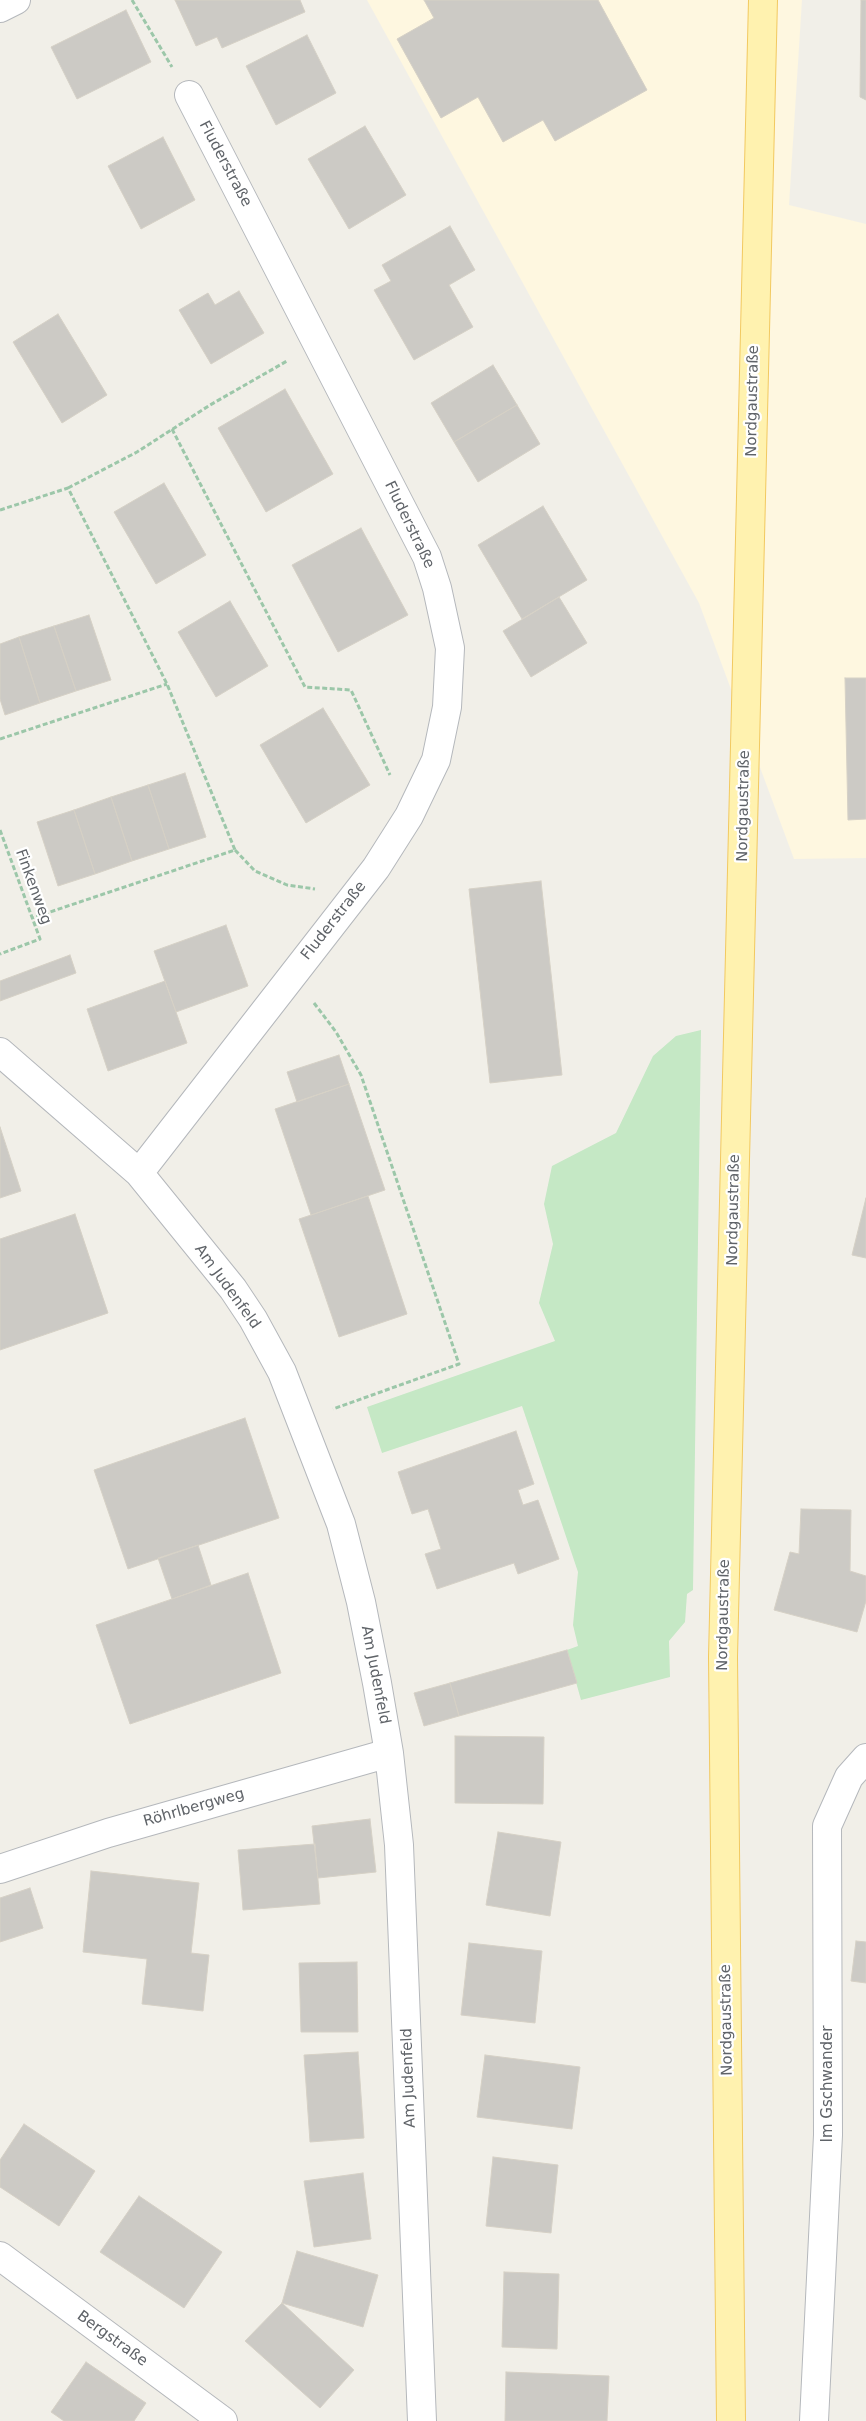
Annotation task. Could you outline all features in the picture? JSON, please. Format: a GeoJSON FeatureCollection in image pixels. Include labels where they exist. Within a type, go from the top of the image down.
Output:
{"type":"FeatureCollection","features":[{"type":"Feature","properties":{"kind":"main road","name":"Nordgaustraße"},"geometry":{"type":"LineString","coordinates":[[731,2421],[723,1657],[763,0]]}},
{"type":"Feature","properties":{"kind":"street"},"geometry":{"type":"LineString","coordinates":[[0,8],[16,0]]}},
{"type":"Feature","properties":{"kind":"street","name":"Fluderstraße"},"geometry":{"type":"LineString","coordinates":[[139,1173],[376,868],[409,816],[436,760],[447,707],[450,648],[437,588],[427,557],[189,95]]}},
{"type":"Feature","properties":{"kind":"street","name":"Am Judenfeld"},"geometry":{"type":"LineString","coordinates":[[0,1052],[139,1173],[233,1289],[253,1319],[282,1372],[303,1420],[341,1524],[361,1602],[389,1752],[399,1845],[422,2421]]}},
{"type":"Feature","properties":{"kind":"street","name":"Röhrlbergweg"},"geometry":{"type":"LineString","coordinates":[[0,1869],[108,1832],[389,1752]]}},
{"type":"Feature","properties":{"kind":"street","name":"Im Gschwander"},"geometry":{"type":"LineString","coordinates":[[814,2421],[828,2135],[827,1826],[849,1777],[866,1758]]}},
{"type":"Feature","properties":{"kind":"street","name":"Bergstraße"},"geometry":{"type":"LineString","coordinates":[[0,2256],[223,2421]]}},
{"type":"Feature","properties":{"kind":"path"},"geometry":{"type":"LineString","coordinates":[[132,0],[189,95]]}},
{"type":"Feature","properties":{"kind":"path"},"geometry":{"type":"LineString","coordinates":[[0,510],[68,488],[137,452],[210,405],[317,344]]}},
{"type":"Feature","properties":{"kind":"path"},"geometry":{"type":"LineString","coordinates":[[172,430],[305,687],[350,690],[409,816]]}},
{"type":"Feature","properties":{"kind":"path"},"geometry":{"type":"LineString","coordinates":[[68,488],[168,684],[235,850],[255,872],[287,886],[356,894]]}},
{"type":"Feature","properties":{"kind":"path"},"geometry":{"type":"LineString","coordinates":[[0,739],[168,684]]}},
{"type":"Feature","properties":{"kind":"path","name":"Finkenweg"},"geometry":{"type":"LineString","coordinates":[[0,830],[40,939],[0,954]]}},
{"type":"Feature","properties":{"kind":"path"},"geometry":{"type":"LineString","coordinates":[[32,918],[235,850]]}},
{"type":"Feature","properties":{"kind":"path"},"geometry":{"type":"LineString","coordinates":[[294,974],[336,1032],[361,1075],[459,1364],[303,1420]]}},
{"type":"Feature","properties":{"kind":"shaded area"},"geometry":{"type":"Polygon","coordinates":[[[367,0],[802,0],[789,205],[866,224],[866,858],[794,859],[699,603],[367,0]]]}},
{"type":"Feature","properties":{"kind":"green space"},"geometry":{"type":"Polygon","coordinates":[[[701,1030],[693,1590],[687,1594],[685,1622],[669,1641],[670,1677],[581,1700],[567,1650],[578,1646],[573,1625],[578,1572],[522,1406],[382,1453],[367,1407],[555,1341],[539,1303],[553,1244],[544,1204],[552,1166],[616,1133],[653,1056],[676,1036],[701,1030]]]}},
{"type":"Feature","properties":{"kind":"building"},"geometry":{"type":"Polygon","coordinates":[[[175,0],[300,0],[305,12],[222,48],[217,37],[196,46],[175,0]]]}},
{"type":"Feature","properties":{"kind":"building"},"geometry":{"type":"Polygon","coordinates":[[[424,0],[598,0],[647,90],[555,141],[543,120],[503,142],[478,97],[441,118],[397,39],[434,18],[424,0]]]}},
{"type":"Feature","properties":{"kind":"building"},"geometry":{"type":"Polygon","coordinates":[[[861,0],[866,0],[866,100],[860,97],[861,0]]]}},
{"type":"Feature","properties":{"kind":"building"},"geometry":{"type":"Polygon","coordinates":[[[126,10],[151,62],[77,99],[51,47],[126,10]]]}},
{"type":"Feature","properties":{"kind":"building"},"geometry":{"type":"Polygon","coordinates":[[[307,35],[336,93],[276,125],[246,66],[307,35]]]}},
{"type":"Feature","properties":{"kind":"building"},"geometry":{"type":"Polygon","coordinates":[[[365,126],[406,195],[349,229],[308,159],[365,126]]]}},
{"type":"Feature","properties":{"kind":"building"},"geometry":{"type":"Polygon","coordinates":[[[163,137],[195,200],[141,229],[108,166],[163,137]]]}},
{"type":"Feature","properties":{"kind":"building"},"geometry":{"type":"Polygon","coordinates":[[[450,226],[475,270],[449,285],[473,327],[414,360],[374,290],[391,281],[382,265],[450,226]]]}},
{"type":"Feature","properties":{"kind":"building"},"geometry":{"type":"Polygon","coordinates":[[[239,291],[264,333],[211,364],[179,310],[208,293],[215,305],[239,291]]]}},
{"type":"Feature","properties":{"kind":"building"},"geometry":{"type":"Polygon","coordinates":[[[58,314],[107,395],[62,423],[13,342],[58,314]]]}},
{"type":"Feature","properties":{"kind":"building"},"geometry":{"type":"Polygon","coordinates":[[[493,365],[517,405],[454,442],[431,403],[493,365]]]}},
{"type":"Feature","properties":{"kind":"building"},"geometry":{"type":"Polygon","coordinates":[[[285,389],[333,474],[266,512],[218,428],[285,389]]]}},
{"type":"Feature","properties":{"kind":"building"},"geometry":{"type":"Polygon","coordinates":[[[517,405],[540,444],[478,482],[454,442],[517,405]]]}},
{"type":"Feature","properties":{"kind":"building"},"geometry":{"type":"Polygon","coordinates":[[[164,483],[206,555],[156,584],[114,512],[164,483]]]}},
{"type":"Feature","properties":{"kind":"building"},"geometry":{"type":"Polygon","coordinates":[[[543,506],[587,580],[522,619],[478,545],[543,506]]]}},
{"type":"Feature","properties":{"kind":"building"},"geometry":{"type":"Polygon","coordinates":[[[361,528],[408,615],[338,652],[292,565],[361,528]]]}},
{"type":"Feature","properties":{"kind":"building"},"geometry":{"type":"Polygon","coordinates":[[[559,597],[587,643],[531,677],[503,631],[559,597]]]}},
{"type":"Feature","properties":{"kind":"building"},"geometry":{"type":"Polygon","coordinates":[[[230,601],[268,666],[216,697],[178,632],[230,601]]]}},
{"type":"Feature","properties":{"kind":"building"},"geometry":{"type":"Polygon","coordinates":[[[89,615],[111,680],[76,691],[54,626],[89,615]]]}},
{"type":"Feature","properties":{"kind":"building"},"geometry":{"type":"Polygon","coordinates":[[[54,626],[76,691],[40,703],[19,637],[54,626]]]}},
{"type":"Feature","properties":{"kind":"building"},"geometry":{"type":"Polygon","coordinates":[[[19,637],[40,703],[5,715],[0,699],[0,644],[19,637]]]}},
{"type":"Feature","properties":{"kind":"building"},"geometry":{"type":"Polygon","coordinates":[[[845,678],[866,678],[866,819],[848,820],[845,678]]]}},
{"type":"Feature","properties":{"kind":"building"},"geometry":{"type":"Polygon","coordinates":[[[323,708],[370,785],[306,823],[260,745],[323,708]]]}},
{"type":"Feature","properties":{"kind":"building"},"geometry":{"type":"Polygon","coordinates":[[[185,773],[206,837],[169,849],[148,785],[185,773]]]}},
{"type":"Feature","properties":{"kind":"building"},"geometry":{"type":"Polygon","coordinates":[[[148,785],[169,849],[132,861],[111,797],[148,785]]]}},
{"type":"Feature","properties":{"kind":"building"},"geometry":{"type":"Polygon","coordinates":[[[111,797],[132,861],[95,874],[74,810],[111,797]]]}},
{"type":"Feature","properties":{"kind":"building"},"geometry":{"type":"Polygon","coordinates":[[[74,810],[95,874],[58,886],[37,822],[74,810]]]}},
{"type":"Feature","properties":{"kind":"building"},"geometry":{"type":"Polygon","coordinates":[[[541,881],[562,1075],[490,1083],[469,889],[541,881]]]}},
{"type":"Feature","properties":{"kind":"building"},"geometry":{"type":"Polygon","coordinates":[[[226,925],[248,986],[176,1012],[154,951],[226,925]]]}},
{"type":"Feature","properties":{"kind":"building"},"geometry":{"type":"Polygon","coordinates":[[[70,955],[76,973],[0,1001],[0,981],[70,955]]]}},
{"type":"Feature","properties":{"kind":"building"},"geometry":{"type":"Polygon","coordinates":[[[165,981],[187,1043],[108,1071],[87,1009],[165,981]]]}},
{"type":"Feature","properties":{"kind":"building"},"geometry":{"type":"Polygon","coordinates":[[[339,1055],[349,1084],[297,1102],[287,1072],[339,1055]]]}},
{"type":"Feature","properties":{"kind":"building"},"geometry":{"type":"Polygon","coordinates":[[[349,1084],[385,1190],[311,1215],[275,1109],[349,1084]]]}},
{"type":"Feature","properties":{"kind":"building"},"geometry":{"type":"Polygon","coordinates":[[[0,1127],[21,1191],[0,1198],[0,1127]]]}},
{"type":"Feature","properties":{"kind":"building"},"geometry":{"type":"Polygon","coordinates":[[[368,1196],[407,1314],[339,1337],[299,1219],[368,1196]]]}},
{"type":"Feature","properties":{"kind":"building"},"geometry":{"type":"Polygon","coordinates":[[[866,1198],[866,1258],[852,1255],[866,1198]]]}},
{"type":"Feature","properties":{"kind":"building"},"geometry":{"type":"Polygon","coordinates":[[[75,1214],[108,1313],[0,1350],[0,1239],[75,1214]]]}},
{"type":"Feature","properties":{"kind":"building"},"geometry":{"type":"Polygon","coordinates":[[[245,1418],[279,1518],[128,1569],[94,1470],[245,1418]]]}},
{"type":"Feature","properties":{"kind":"building"},"geometry":{"type":"Polygon","coordinates":[[[516,1431],[534,1484],[518,1490],[523,1505],[538,1500],[559,1559],[518,1574],[514,1563],[437,1589],[425,1554],[441,1549],[428,1509],[412,1514],[398,1472],[516,1431]]]}},
{"type":"Feature","properties":{"kind":"building"},"geometry":{"type":"Polygon","coordinates":[[[801,1509],[851,1510],[850,1571],[866,1576],[866,1601],[857,1632],[774,1610],[790,1552],[799,1554],[801,1509]]]}},
{"type":"Feature","properties":{"kind":"building"},"geometry":{"type":"Polygon","coordinates":[[[198,1545],[211,1585],[172,1599],[158,1558],[198,1545]]]}},
{"type":"Feature","properties":{"kind":"building"},"geometry":{"type":"Polygon","coordinates":[[[248,1573],[281,1673],[130,1724],[96,1625],[248,1573]]]}},
{"type":"Feature","properties":{"kind":"building"},"geometry":{"type":"Polygon","coordinates":[[[567,1650],[577,1683],[459,1716],[450,1683],[567,1650]]]}},
{"type":"Feature","properties":{"kind":"building"},"geometry":{"type":"Polygon","coordinates":[[[450,1683],[459,1716],[424,1726],[414,1693],[450,1683]]]}},
{"type":"Feature","properties":{"kind":"building"},"geometry":{"type":"Polygon","coordinates":[[[455,1736],[544,1737],[543,1804],[455,1803],[455,1736]]]}},
{"type":"Feature","properties":{"kind":"building"},"geometry":{"type":"Polygon","coordinates":[[[370,1819],[376,1872],[318,1878],[312,1826],[370,1819]]]}},
{"type":"Feature","properties":{"kind":"building"},"geometry":{"type":"Polygon","coordinates":[[[498,1832],[561,1842],[550,1916],[486,1905],[498,1832]]]}},
{"type":"Feature","properties":{"kind":"building"},"geometry":{"type":"Polygon","coordinates":[[[315,1844],[320,1904],[243,1910],[238,1850],[315,1844]]]}},
{"type":"Feature","properties":{"kind":"building"},"geometry":{"type":"Polygon","coordinates":[[[91,1871],[199,1883],[191,1953],[209,1955],[203,2011],[142,2004],[147,1959],[83,1952],[91,1871]]]}},
{"type":"Feature","properties":{"kind":"building"},"geometry":{"type":"Polygon","coordinates":[[[30,1888],[43,1928],[0,1942],[0,1898],[30,1888]]]}},
{"type":"Feature","properties":{"kind":"building"},"geometry":{"type":"Polygon","coordinates":[[[856,1941],[866,1942],[866,1983],[851,1981],[856,1941]]]}},
{"type":"Feature","properties":{"kind":"building"},"geometry":{"type":"Polygon","coordinates":[[[469,1943],[542,1951],[535,2023],[461,2015],[469,1943]]]}},
{"type":"Feature","properties":{"kind":"building"},"geometry":{"type":"Polygon","coordinates":[[[357,1962],[358,2032],[301,2032],[299,1963],[357,1962]]]}},
{"type":"Feature","properties":{"kind":"building"},"geometry":{"type":"Polygon","coordinates":[[[358,2052],[364,2138],[310,2142],[304,2055],[358,2052]]]}},
{"type":"Feature","properties":{"kind":"building"},"geometry":{"type":"Polygon","coordinates":[[[485,2055],[580,2067],[572,2129],[477,2117],[485,2055]]]}},
{"type":"Feature","properties":{"kind":"building"},"geometry":{"type":"Polygon","coordinates":[[[24,2124],[95,2171],[59,2226],[0,2187],[0,2160],[24,2124]]]}},
{"type":"Feature","properties":{"kind":"building"},"geometry":{"type":"Polygon","coordinates":[[[493,2157],[558,2165],[551,2233],[486,2226],[493,2157]]]}},
{"type":"Feature","properties":{"kind":"building"},"geometry":{"type":"Polygon","coordinates":[[[363,2173],[371,2239],[314,2247],[304,2181],[363,2173]]]}},
{"type":"Feature","properties":{"kind":"building"},"geometry":{"type":"Polygon","coordinates":[[[139,2196],[222,2252],[184,2308],[100,2252],[139,2196]]]}},
{"type":"Feature","properties":{"kind":"building"},"geometry":{"type":"Polygon","coordinates":[[[297,2251],[378,2275],[363,2327],[282,2303],[297,2251]]]}},
{"type":"Feature","properties":{"kind":"building"},"geometry":{"type":"Polygon","coordinates":[[[504,2272],[559,2274],[557,2349],[502,2347],[504,2272]]]}},
{"type":"Feature","properties":{"kind":"building"},"geometry":{"type":"Polygon","coordinates":[[[282,2303],[354,2370],[320,2408],[245,2341],[282,2303]]]}},
{"type":"Feature","properties":{"kind":"building"},"geometry":{"type":"Polygon","coordinates":[[[86,2362],[146,2403],[134,2421],[64,2421],[51,2412],[86,2362]]]}},
{"type":"Feature","properties":{"kind":"building"},"geometry":{"type":"Polygon","coordinates":[[[506,2372],[609,2376],[607,2421],[505,2421],[506,2372]]]}}]}
